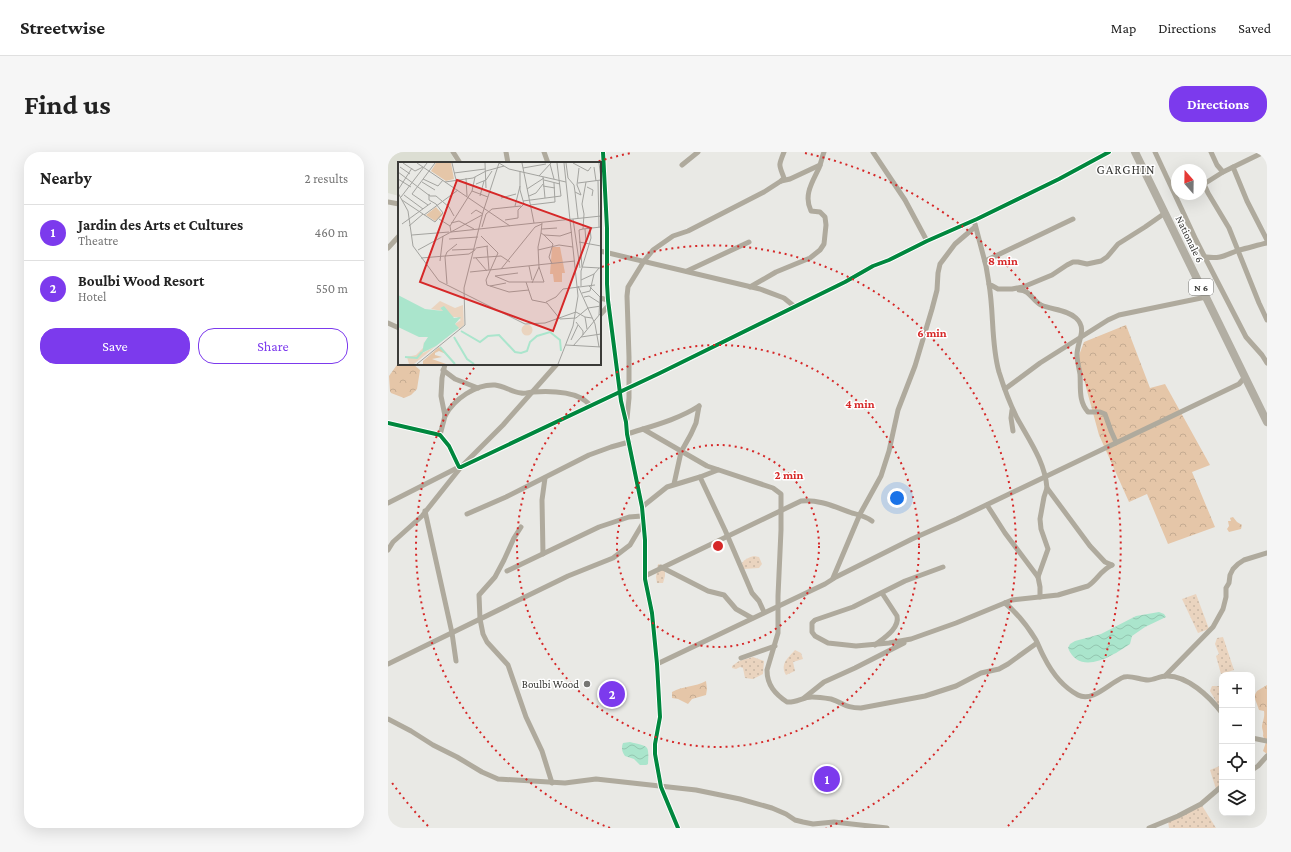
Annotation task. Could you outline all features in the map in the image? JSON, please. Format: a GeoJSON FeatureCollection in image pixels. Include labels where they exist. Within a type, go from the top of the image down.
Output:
{"type":"FeatureCollection","features":[{"type":"Feature","properties":{"kind":"main road","name":"Nationale 6"},"geometry":{"type":"LineString","coordinates":[[1135,152],[1267,422]]}},
{"type":"Feature","properties":{"kind":"street"},"geometry":{"type":"LineString","coordinates":[[453,152],[459,162]]}},
{"type":"Feature","properties":{"kind":"street"},"geometry":{"type":"LineString","coordinates":[[506,152],[508,162]]}},
{"type":"Feature","properties":{"kind":"street"},"geometry":{"type":"LineString","coordinates":[[544,152],[548,162]]}},
{"type":"Feature","properties":{"kind":"street"},"geometry":{"type":"LineString","coordinates":[[603,152],[603,190],[608,302],[620,392],[642,506],[645,540],[645,576],[652,613],[657,664],[660,717],[655,744],[655,754],[661,787],[678,828]]}},
{"type":"Feature","properties":{"kind":"street"},"geometry":{"type":"LineString","coordinates":[[682,165],[698,152]]}},
{"type":"Feature","properties":{"kind":"street"},"geometry":{"type":"LineString","coordinates":[[781,181],[784,178],[779,164],[784,152]]}},
{"type":"Feature","properties":{"kind":"street"},"geometry":{"type":"LineString","coordinates":[[750,287],[776,272],[810,258],[820,250],[824,244],[826,225],[824,217],[820,212],[811,211],[809,204],[809,188],[820,165],[824,152]]}},
{"type":"Feature","properties":{"kind":"street"},"geometry":{"type":"LineString","coordinates":[[873,152],[905,200],[927,241]]}},
{"type":"Feature","properties":{"kind":"street"},"geometry":{"type":"LineString","coordinates":[[388,503],[794,307],[851,279],[873,266],[977,220],[1109,152]]}},
{"type":"Feature","properties":{"kind":"street"},"geometry":{"type":"LineString","coordinates":[[1155,152],[1171,181]]}},
{"type":"Feature","properties":{"kind":"street"},"geometry":{"type":"LineString","coordinates":[[1211,152],[1222,172]]}},
{"type":"Feature","properties":{"kind":"street"},"geometry":{"type":"LineString","coordinates":[[1207,181],[1222,172],[1264,152],[1267,159]]}},
{"type":"Feature","properties":{"kind":"street"},"geometry":{"type":"LineString","coordinates":[[626,422],[629,398],[628,287],[644,261],[653,250],[673,236],[688,231],[764,192],[781,181],[790,179],[820,165]]}},
{"type":"Feature","properties":{"kind":"street"},"geometry":{"type":"LineString","coordinates":[[1233,167],[1246,201],[1267,240]]}},
{"type":"Feature","properties":{"kind":"street"},"geometry":{"type":"LineString","coordinates":[[1207,192],[1229,228],[1267,320]]}},
{"type":"Feature","properties":{"kind":"street"},"geometry":{"type":"LineString","coordinates":[[1181,200],[1196,240],[1246,337],[1267,363]]}},
{"type":"Feature","properties":{"kind":"street"},"geometry":{"type":"LineString","coordinates":[[388,202],[398,204]]}},
{"type":"Feature","properties":{"kind":"street"},"geometry":{"type":"LineString","coordinates":[[1012,289],[1024,287],[1052,275],[1073,262],[1087,264],[1104,259],[1118,244],[1165,213]]}},
{"type":"Feature","properties":{"kind":"street"},"geometry":{"type":"LineString","coordinates":[[985,261],[1073,219]]}},
{"type":"Feature","properties":{"kind":"street"},"geometry":{"type":"LineString","coordinates":[[977,220],[975,227],[985,261],[989,284],[996,357],[999,371],[1012,409],[1038,456],[1047,488],[1040,519],[1041,529],[1048,545],[1048,549],[1038,577]]}},
{"type":"Feature","properties":{"kind":"street"},"geometry":{"type":"LineString","coordinates":[[833,578],[860,514],[881,476],[889,450],[898,410],[915,366],[932,309],[937,290],[940,264],[955,244],[975,227]]}},
{"type":"Feature","properties":{"kind":"street"},"geometry":{"type":"LineString","coordinates":[[388,248],[398,237]]}},
{"type":"Feature","properties":{"kind":"street"},"geometry":{"type":"LineString","coordinates":[[687,271],[749,242]]}},
{"type":"Feature","properties":{"kind":"street"},"geometry":{"type":"LineString","coordinates":[[1206,257],[1222,257],[1238,251],[1267,244]]}},
{"type":"Feature","properties":{"kind":"street"},"geometry":{"type":"LineString","coordinates":[[601,251],[750,287],[784,298],[794,307]]}},
{"type":"Feature","properties":{"kind":"street"},"geometry":{"type":"LineString","coordinates":[[989,284],[998,289],[1023,290],[1029,293],[1040,304],[1068,313],[1075,317],[1082,330],[1077,356],[1080,375],[1080,392],[1084,407],[1088,412],[1100,412],[1105,414],[1116,442]]}},
{"type":"Feature","properties":{"kind":"street"},"geometry":{"type":"LineString","coordinates":[[1005,388],[1040,363],[1119,315],[1206,297]]}},
{"type":"Feature","properties":{"kind":"street"},"geometry":{"type":"LineString","coordinates":[[601,298],[608,302]]}},
{"type":"Feature","properties":{"kind":"street"},"geometry":{"type":"LineString","coordinates":[[601,313],[608,302]]}},
{"type":"Feature","properties":{"kind":"street"},"geometry":{"type":"LineString","coordinates":[[388,323],[398,328]]}},
{"type":"Feature","properties":{"kind":"street"},"geometry":{"type":"LineString","coordinates":[[388,550],[393,542],[403,534],[425,510],[460,467],[503,425],[556,365]]}},
{"type":"Feature","properties":{"kind":"street"},"geometry":{"type":"LineString","coordinates":[[443,366],[455,379],[478,388]]}},
{"type":"Feature","properties":{"kind":"street"},"geometry":{"type":"LineString","coordinates":[[443,366],[441,396],[445,416]]}},
{"type":"Feature","properties":{"kind":"street"},"geometry":{"type":"LineString","coordinates":[[657,664],[912,539],[987,505],[1239,384],[1245,377]]}},
{"type":"Feature","properties":{"kind":"street"},"geometry":{"type":"LineString","coordinates":[[440,435],[445,416],[450,408],[464,396],[478,388],[495,385],[521,394],[532,392],[561,393],[581,398],[591,406]]}},
{"type":"Feature","properties":{"kind":"street"},"geometry":{"type":"LineString","coordinates":[[627,434],[672,420],[700,406],[696,423],[681,452],[674,484]]}},
{"type":"Feature","properties":{"kind":"street"},"geometry":{"type":"LineString","coordinates":[[1012,409],[1013,431]]}},
{"type":"Feature","properties":{"kind":"street"},"geometry":{"type":"LineString","coordinates":[[388,423],[440,435],[449,446],[460,467]]}},
{"type":"Feature","properties":{"kind":"street"},"geometry":{"type":"LineString","coordinates":[[643,429],[701,464],[773,488],[781,494],[782,510],[778,633],[767,670],[768,681],[773,690],[787,702],[795,702],[804,698],[824,682],[855,668],[910,639],[1017,599],[1070,592],[1092,584],[1106,567],[1112,565],[1105,562],[1094,551],[1047,488]]}},
{"type":"Feature","properties":{"kind":"street"},"geometry":{"type":"LineString","coordinates":[[467,514],[506,497],[600,450],[629,442]]}},
{"type":"Feature","properties":{"kind":"street"},"geometry":{"type":"LineString","coordinates":[[642,506],[661,491],[674,484],[700,477],[718,470]]}},
{"type":"Feature","properties":{"kind":"street"},"geometry":{"type":"LineString","coordinates":[[700,477],[728,536],[752,593],[760,601],[764,612]]}},
{"type":"Feature","properties":{"kind":"street"},"geometry":{"type":"LineString","coordinates":[[543,554],[542,507],[545,478]]}},
{"type":"Feature","properties":{"kind":"street"},"geometry":{"type":"LineString","coordinates":[[645,576],[661,567],[714,544],[800,501],[808,500],[830,505],[860,514],[872,521]]}},
{"type":"Feature","properties":{"kind":"street"},"geometry":{"type":"LineString","coordinates":[[987,505],[1005,534],[1038,577],[1040,597]]}},
{"type":"Feature","properties":{"kind":"street"},"geometry":{"type":"LineString","coordinates":[[425,510],[452,633],[456,661]]}},
{"type":"Feature","properties":{"kind":"street"},"geometry":{"type":"LineString","coordinates":[[507,571],[600,527],[629,517],[642,516]]}},
{"type":"Feature","properties":{"kind":"street"},"geometry":{"type":"LineString","coordinates":[[388,664],[568,576],[613,558],[630,545],[643,523]]}},
{"type":"Feature","properties":{"kind":"street"},"geometry":{"type":"LineString","coordinates":[[521,527],[495,577],[479,595],[480,619],[483,634],[487,642],[508,665],[526,718],[542,751],[552,783]]}},
{"type":"Feature","properties":{"kind":"street"},"geometry":{"type":"LineString","coordinates":[[1165,676],[1213,627],[1223,609],[1230,575],[1238,564],[1244,560],[1267,553]]}},
{"type":"Feature","properties":{"kind":"street"},"geometry":{"type":"LineString","coordinates":[[661,567],[708,591],[724,595],[736,609],[752,618]]}},
{"type":"Feature","properties":{"kind":"street"},"geometry":{"type":"LineString","coordinates":[[910,639],[876,645],[846,646],[828,643],[815,636],[811,629],[815,620],[853,607],[919,575],[943,567]]}},
{"type":"Feature","properties":{"kind":"street"},"geometry":{"type":"LineString","coordinates":[[876,645],[898,624],[897,616],[882,593]]}},
{"type":"Feature","properties":{"kind":"street"},"geometry":{"type":"LineString","coordinates":[[1006,603],[1019,617],[1056,675],[1066,687],[1079,696],[1083,697],[1093,695],[1126,676],[1147,680],[1165,676],[1174,676],[1190,683],[1212,701],[1219,709]]}},
{"type":"Feature","properties":{"kind":"street"},"geometry":{"type":"LineString","coordinates":[[804,698],[811,697],[832,700],[851,708],[861,708],[925,696],[956,686],[981,673],[999,669],[1037,643]]}},
{"type":"Feature","properties":{"kind":"street"},"geometry":{"type":"LineString","coordinates":[[741,658],[775,646]]}},
{"type":"Feature","properties":{"kind":"street"},"geometry":{"type":"LineString","coordinates":[[388,719],[411,731],[432,745],[498,779],[552,783],[596,779],[696,790],[740,799],[779,810],[795,820],[808,823],[830,821],[887,828]]}},
{"type":"Feature","properties":{"kind":"street"},"geometry":{"type":"LineString","coordinates":[[1255,739],[1267,741]]}},
{"type":"Feature","properties":{"kind":"street"},"geometry":{"type":"LineString","coordinates":[[1255,768],[1267,756]]}},
{"type":"Feature","properties":{"kind":"street"},"geometry":{"type":"LineString","coordinates":[[1149,828],[1178,816],[1201,804],[1219,789]]}},
{"type":"Feature","properties":{"kind":"shaded area"},"geometry":{"type":"Polygon","coordinates":[[[396,152],[450,152],[455,162],[398,162],[398,196],[388,193],[388,156],[396,152]]]}},
{"type":"Feature","properties":{"kind":"shaded area"},"geometry":{"type":"Polygon","coordinates":[[[754,556],[759,557],[762,564],[759,568],[743,569],[742,563],[747,558],[754,556]]]}},
{"type":"Feature","properties":{"kind":"shaded area"},"geometry":{"type":"Polygon","coordinates":[[[658,564],[665,566],[663,583],[657,583],[656,577],[658,564]]]}},
{"type":"Feature","properties":{"kind":"shaded area"},"geometry":{"type":"Polygon","coordinates":[[[1196,594],[1209,629],[1198,633],[1182,599],[1196,594]]]}},
{"type":"Feature","properties":{"kind":"shaded area"},"geometry":{"type":"Polygon","coordinates":[[[1223,637],[1234,670],[1220,672],[1216,656],[1219,654],[1215,644],[1217,638],[1223,637]]]}},
{"type":"Feature","properties":{"kind":"shaded area"},"geometry":{"type":"Polygon","coordinates":[[[795,650],[801,653],[803,659],[793,662],[795,671],[786,675],[784,671],[785,662],[795,650]]]}},
{"type":"Feature","properties":{"kind":"shaded area"},"geometry":{"type":"Polygon","coordinates":[[[753,657],[764,661],[763,674],[753,679],[745,678],[743,668],[732,668],[732,666],[739,661],[753,657]]]}},
{"type":"Feature","properties":{"kind":"shaded area"},"geometry":{"type":"Polygon","coordinates":[[[1212,686],[1219,686],[1219,706],[1210,691],[1212,686]]]}},
{"type":"Feature","properties":{"kind":"shaded area"},"geometry":{"type":"Polygon","coordinates":[[[1219,766],[1219,787],[1216,789],[1210,770],[1219,766]]]}},
{"type":"Feature","properties":{"kind":"shaded area"},"geometry":{"type":"Polygon","coordinates":[[[1201,804],[1216,828],[1169,828],[1168,821],[1201,804]]]}},
{"type":"Feature","properties":{"kind":"green space"},"geometry":{"type":"Polygon","coordinates":[[[1126,325],[1150,388],[1165,384],[1210,465],[1192,472],[1215,527],[1168,544],[1147,494],[1129,502],[1099,435],[1078,358],[1084,342],[1126,325]]]}},
{"type":"Feature","properties":{"kind":"green space"},"geometry":{"type":"Polygon","coordinates":[[[398,363],[398,365],[414,365],[420,370],[417,389],[411,395],[404,398],[391,393],[389,376],[398,363]]]}},
{"type":"Feature","properties":{"kind":"green space"},"geometry":{"type":"Polygon","coordinates":[[[1233,517],[1242,525],[1241,529],[1229,532],[1227,529],[1229,526],[1228,521],[1231,521],[1230,518],[1233,517]]]}},
{"type":"Feature","properties":{"kind":"green space"},"geometry":{"type":"Polygon","coordinates":[[[706,681],[706,695],[692,699],[688,704],[672,698],[672,692],[706,681]]]}},
{"type":"Feature","properties":{"kind":"green space"},"geometry":{"type":"Polygon","coordinates":[[[1267,685],[1267,754],[1263,751],[1266,742],[1263,736],[1262,727],[1264,711],[1259,710],[1255,699],[1257,691],[1267,685]]]}},
{"type":"Feature","properties":{"kind":"water"},"geometry":{"type":"Polygon","coordinates":[[[1159,612],[1164,614],[1166,617],[1145,627],[1132,636],[1130,644],[1107,658],[1089,662],[1080,661],[1073,657],[1068,648],[1070,644],[1075,641],[1101,634],[1136,616],[1159,612]]]}},
{"type":"Feature","properties":{"kind":"water"},"geometry":{"type":"Polygon","coordinates":[[[630,742],[646,747],[648,750],[648,764],[640,765],[634,759],[625,756],[622,750],[623,743],[630,742]]]}},
{"type":"Feature","properties":{"kind":"cycle path"},"geometry":{"type":"LineString","coordinates":[[603,152],[607,228],[608,300],[621,401],[642,507],[645,540],[645,579],[652,613],[657,664],[660,717],[655,744],[655,754],[661,787],[678,828]]}},
{"type":"Feature","properties":{"kind":"cycle path"},"geometry":{"type":"LineString","coordinates":[[388,423],[440,435],[449,446],[459,467],[461,467],[660,373],[845,282],[873,266],[977,219],[1059,179],[1109,152]]}},
{"type":"Feature","properties":{"kind":"place","name":"Boulbi Wood"},"geometry":{"type":"Point","coordinates":[587,684]}},
{"type":"Feature","properties":{"kind":"place","name":"Boulbi Wood Resort"},"geometry":{"type":"Point","coordinates":[612,694]}},
{"type":"Feature","properties":{"kind":"place","name":"Jardin des Arts et Cultures"},"geometry":{"type":"Point","coordinates":[827,779]}},
{"type":"Feature","properties":{"kind":"district","name":"GARGHIN"},"geometry":{"type":"Point","coordinates":[1126,169]}}]}
